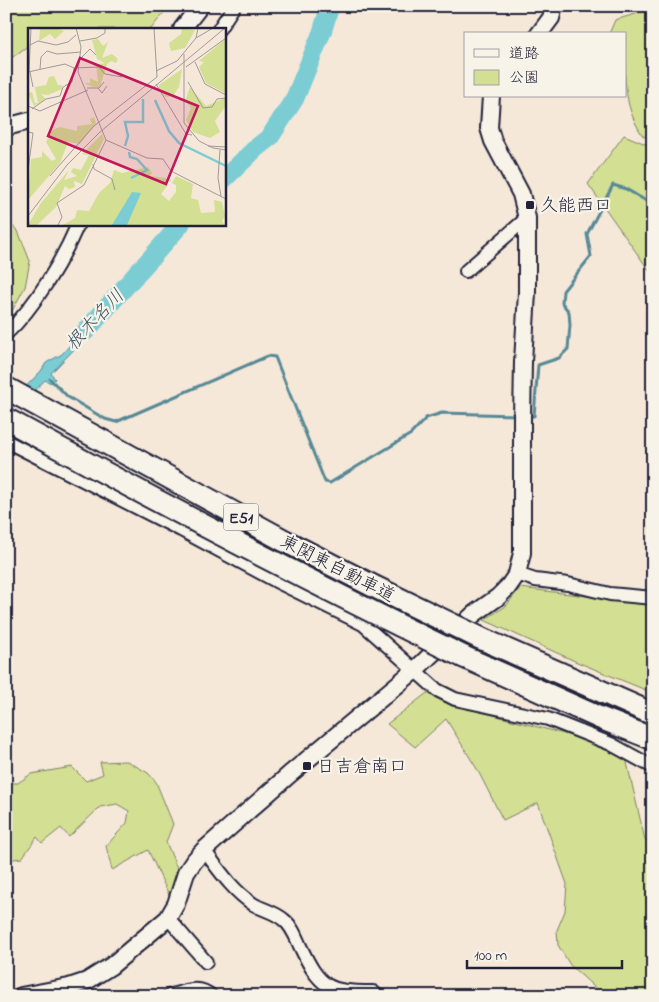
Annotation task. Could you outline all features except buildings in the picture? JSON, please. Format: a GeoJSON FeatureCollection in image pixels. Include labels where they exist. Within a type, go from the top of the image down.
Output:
{"type":"FeatureCollection","features":[{"type":"Feature","properties":{"kind":"highway","name":"東関東自動車道"},"geometry":{"type":"LineString","coordinates":[[6,388],[285,541],[373,586],[480,638],[653,714]]}},
{"type":"Feature","properties":{"kind":"highway","name":"東関東自動車道"},"geometry":{"type":"LineString","coordinates":[[6,419],[359,606],[464,657],[600,718],[653,739]]}},
{"type":"Feature","properties":{"kind":"street"},"geometry":{"type":"LineString","coordinates":[[183,28],[200,6]]}},
{"type":"Feature","properties":{"kind":"street"},"geometry":{"type":"LineString","coordinates":[[220,28],[234,6]]}},
{"type":"Feature","properties":{"kind":"street"},"geometry":{"type":"LineString","coordinates":[[540,32],[551,18],[554,6]]}},
{"type":"Feature","properties":{"kind":"street"},"geometry":{"type":"LineString","coordinates":[[21,996],[72,991],[100,974],[168,918],[176,904],[186,873],[204,850],[290,774],[415,670],[474,614],[498,597],[517,574],[522,553],[522,414],[527,292],[527,218],[521,194],[493,141],[489,128],[491,98]]}},
{"type":"Feature","properties":{"kind":"street"},"geometry":{"type":"LineString","coordinates":[[6,127],[28,122]]}},
{"type":"Feature","properties":{"kind":"street"},"geometry":{"type":"LineString","coordinates":[[466,271],[527,218]]}},
{"type":"Feature","properties":{"kind":"street"},"geometry":{"type":"LineString","coordinates":[[6,334],[30,309],[68,246],[78,225]]}},
{"type":"Feature","properties":{"kind":"street"},"geometry":{"type":"LineString","coordinates":[[6,441],[362,624],[437,690],[455,700],[548,719],[612,744],[653,767]]}},
{"type":"Feature","properties":{"kind":"street"},"geometry":{"type":"LineString","coordinates":[[517,574],[535,580],[568,584],[610,594],[653,598]]}},
{"type":"Feature","properties":{"kind":"street"},"geometry":{"type":"LineString","coordinates":[[204,850],[230,885],[254,905],[284,920],[293,932],[310,967],[326,986],[350,992],[373,992],[377,996]]}},
{"type":"Feature","properties":{"kind":"street"},"geometry":{"type":"LineString","coordinates":[[168,918],[206,962]]}},
{"type":"Feature","properties":{"kind":"street"},"geometry":{"type":"LineString","coordinates":[[169,996],[194,989],[207,992],[211,996]]}},
{"type":"Feature","properties":{"kind":"green space"},"geometry":{"type":"Polygon","coordinates":[[[6,6],[169,6],[152,28],[28,28],[28,46],[6,62],[6,6]]]}},
{"type":"Feature","properties":{"kind":"green space"},"geometry":{"type":"Polygon","coordinates":[[[653,6],[653,140],[643,136],[631,112],[626,87],[626,32],[610,32],[615,20],[652,9],[653,6]]]}},
{"type":"Feature","properties":{"kind":"green space"},"geometry":{"type":"Polygon","coordinates":[[[624,135],[653,147],[653,276],[588,184],[624,135]]]}},
{"type":"Feature","properties":{"kind":"green space"},"geometry":{"type":"Polygon","coordinates":[[[6,220],[18,231],[30,261],[25,287],[6,322],[6,220]]]}},
{"type":"Feature","properties":{"kind":"green space"},"geometry":{"type":"Polygon","coordinates":[[[520,588],[653,604],[653,693],[577,662],[484,620],[506,606],[520,588]]]}},
{"type":"Feature","properties":{"kind":"green space"},"geometry":{"type":"Polygon","coordinates":[[[427,693],[448,703],[624,750],[645,840],[653,841],[653,996],[604,996],[570,965],[558,945],[557,930],[565,911],[567,884],[538,803],[503,820],[477,769],[446,719],[415,747],[387,724],[427,693]]]}},
{"type":"Feature","properties":{"kind":"green space"},"geometry":{"type":"Polygon","coordinates":[[[127,761],[148,773],[156,782],[173,824],[166,842],[179,873],[169,895],[148,850],[112,870],[106,846],[127,823],[129,811],[117,804],[100,807],[69,837],[61,828],[42,843],[37,837],[22,858],[6,860],[6,783],[18,783],[31,774],[72,767],[86,781],[103,774],[100,762],[127,761]]]}},
{"type":"Feature","properties":{"kind":"water"},"geometry":{"type":"Polygon","coordinates":[[[104,307],[102,321],[51,373],[55,379],[51,383],[45,380],[6,421],[6,407],[41,371],[46,363],[62,354],[104,307]]]}},
{"type":"Feature","properties":{"kind":"pier"},"geometry":{"type":"Polygon","coordinates":[[[24,384],[37,391],[6,424],[6,403],[24,384]]]}},
{"type":"Feature","properties":{"kind":"waterway","name":"根木名川"},"geometry":{"type":"LineString","coordinates":[[225,178],[270,137],[295,98],[322,32],[330,6]]}},
{"type":"Feature","properties":{"kind":"waterway"},"geometry":{"type":"LineString","coordinates":[[528,416],[534,416],[538,365],[559,358],[568,349],[569,312],[562,303],[563,291],[591,256],[587,234],[613,185],[626,189],[653,205]]}},
{"type":"Feature","properties":{"kind":"waterway","name":"根木名川"},"geometry":{"type":"LineString","coordinates":[[86,331],[180,225]]}},
{"type":"Feature","properties":{"kind":"waterway"},"geometry":{"type":"LineString","coordinates":[[50,379],[68,397],[105,419],[116,422],[268,356],[275,357],[325,482],[330,483],[411,434],[426,418],[442,413],[516,415]]}},
{"type":"Feature","properties":{"kind":"place","name":"久能西口"},"geometry":{"type":"Point","coordinates":[530,205]}},
{"type":"Feature","properties":{"kind":"place","name":"日吉倉南口"},"geometry":{"type":"Point","coordinates":[307,766]}}]}
